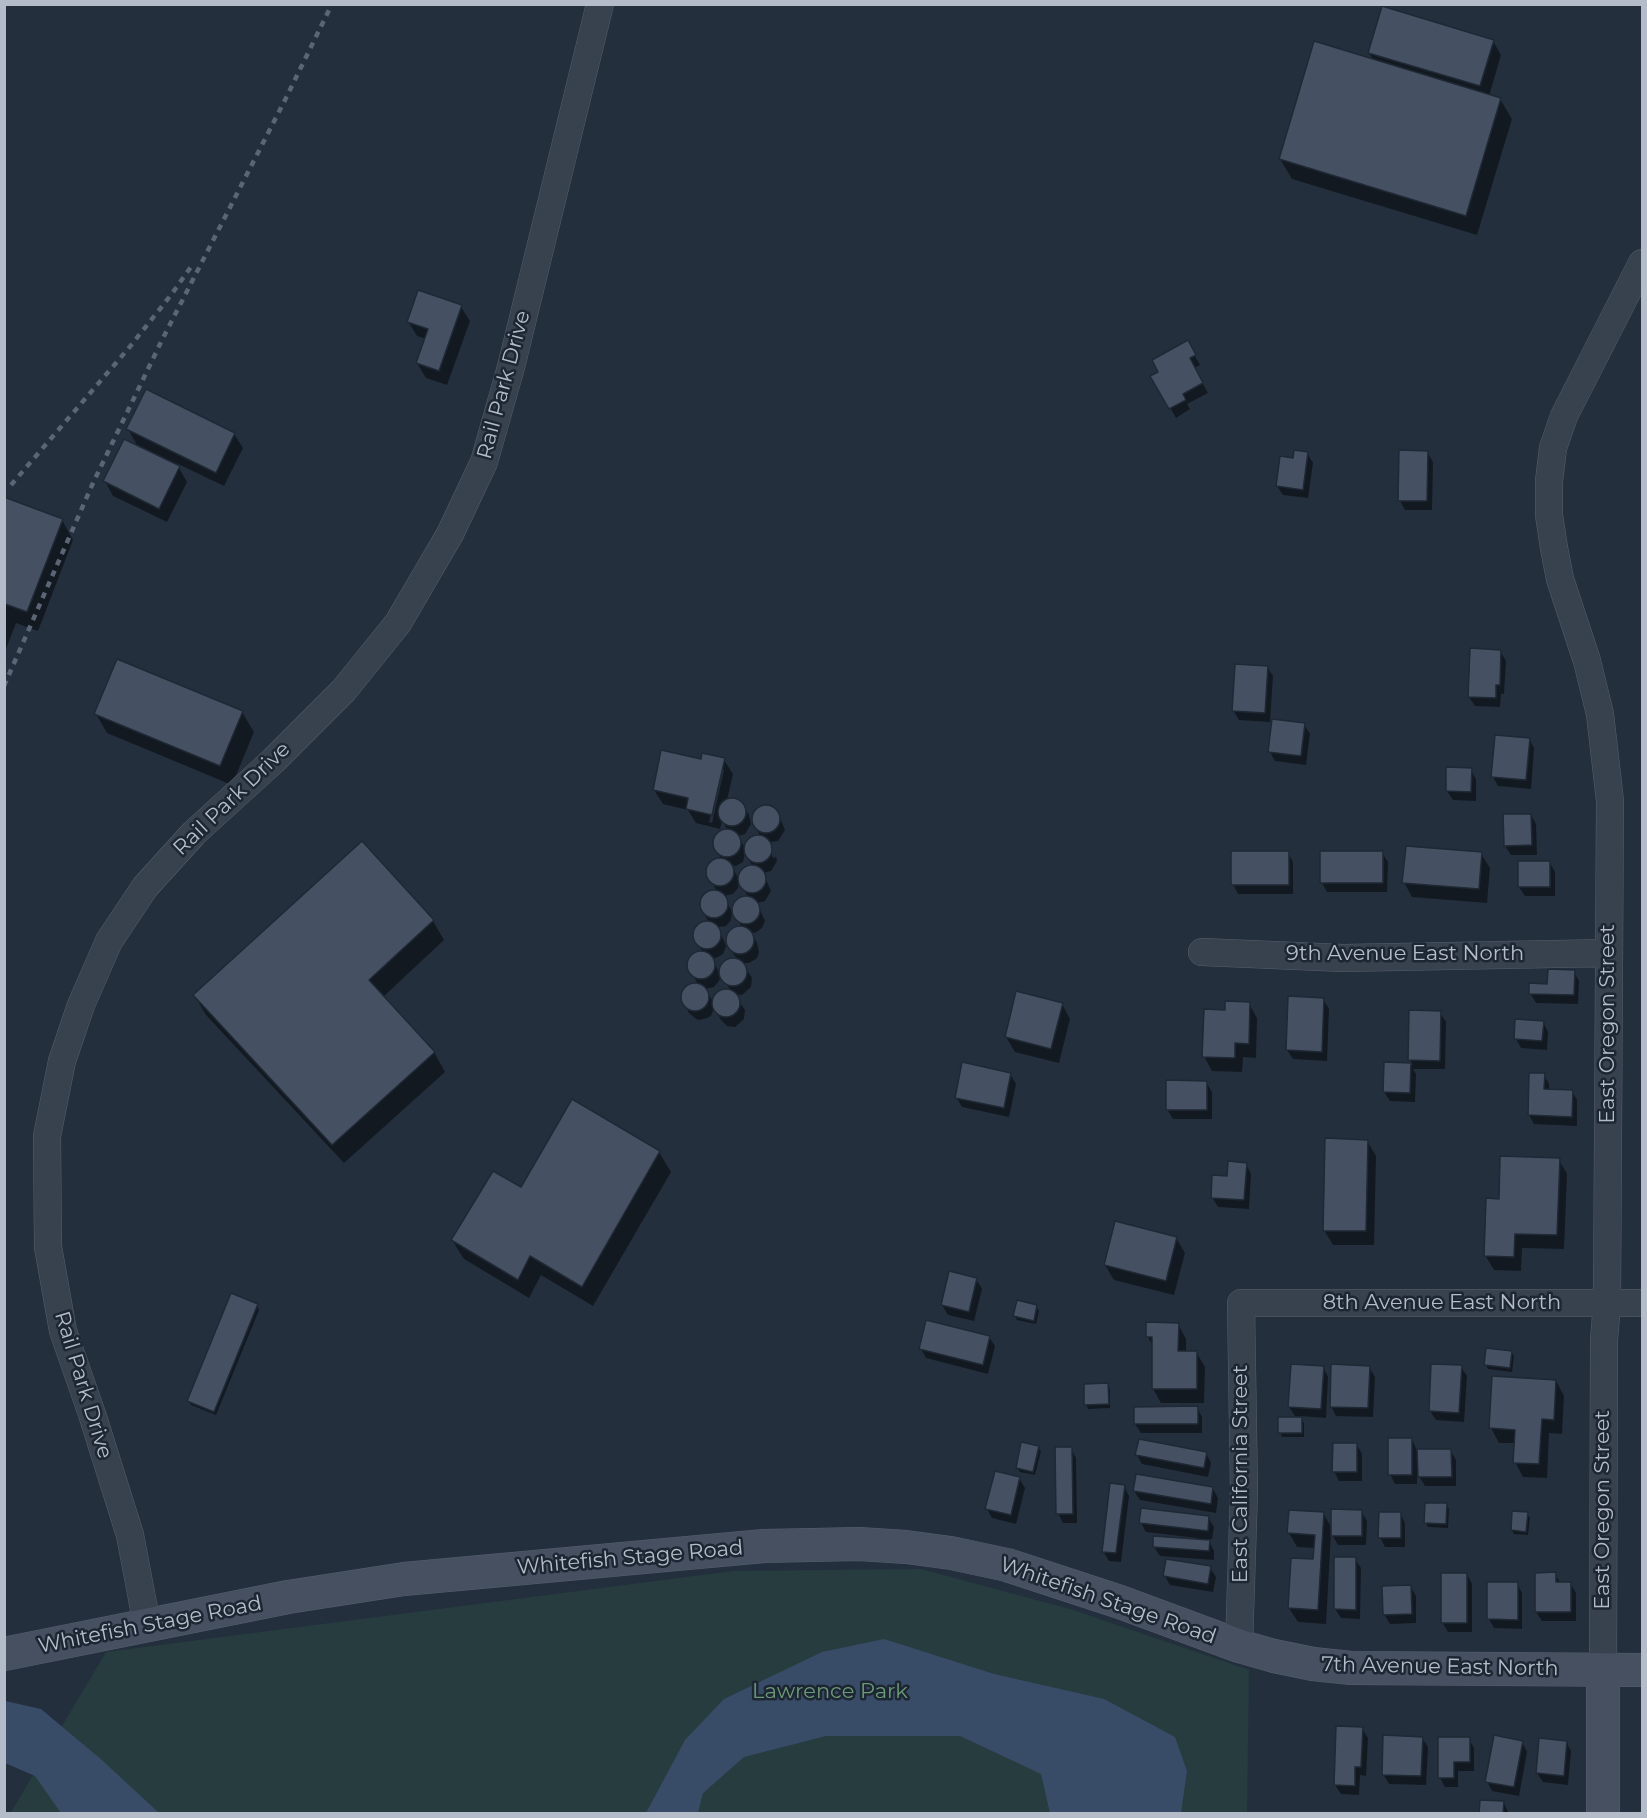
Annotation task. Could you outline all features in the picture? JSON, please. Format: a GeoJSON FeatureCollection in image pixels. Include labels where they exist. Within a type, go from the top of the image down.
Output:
{"type":"FeatureCollection","features":[{"type":"Feature","properties":{"kind":"main road","name":"Whitefish Stage Road"},"geometry":{"type":"LineString","coordinates":[[9,1653],[288,1597],[404,1579],[764,1546],[859,1544],[951,1553],[1007,1565],[1120,1602],[1239,1646]]}},
{"type":"Feature","properties":{"kind":"main road","name":"7th Avenue East North"},"geometry":{"type":"LineString","coordinates":[[1239,1646],[1312,1664],[1351,1668],[1642,1670]]}},
{"type":"Feature","properties":{"kind":"main road","name":"East Oregon Street"},"geometry":{"type":"LineString","coordinates":[[1603,1670],[1603,1814]]}},
{"type":"Feature","properties":{"kind":"street","name":"Rail Park Drive"},"geometry":{"type":"LineString","coordinates":[[147,1625],[130,1535],[63,1331],[48,1247],[47,1136],[62,1061],[81,1005],[109,941],[145,887],[194,833],[273,761],[344,690],[398,622],[450,534],[484,462],[511,367],[600,4]]}},
{"type":"Feature","properties":{"kind":"street","name":"East Oregon Street"},"geometry":{"type":"LineString","coordinates":[[1603,1670],[1610,801],[1600,714],[1587,660],[1560,579],[1549,515],[1549,481],[1553,448],[1564,416],[1642,262]]}},
{"type":"Feature","properties":{"kind":"street","name":"9th Avenue East North"},"geometry":{"type":"LineString","coordinates":[[1202,952],[1343,958],[1608,953]]}},
{"type":"Feature","properties":{"kind":"street","name":"8th Avenue East North"},"geometry":{"type":"LineString","coordinates":[[1241,1303],[1642,1302]]}},
{"type":"Feature","properties":{"kind":"street","name":"East California Street"},"geometry":{"type":"LineString","coordinates":[[1239,1646],[1244,1491],[1241,1303]]}},
{"type":"Feature","properties":{"kind":"green space","name":"Lawrence Park"},"geometry":{"type":"Polygon","coordinates":[[[921,1569],[1070,1609],[1249,1670],[1247,1813],[10,1814],[106,1652],[733,1571],[921,1569]]]}},
{"type":"Feature","properties":{"kind":"water"},"geometry":{"type":"Polygon","coordinates":[[[884,1639],[994,1674],[1104,1699],[1175,1737],[1187,1771],[1181,1813],[1050,1813],[1041,1774],[960,1736],[826,1736],[744,1757],[703,1793],[698,1813],[646,1813],[685,1740],[724,1699],[822,1652],[884,1639]]]}},
{"type":"Feature","properties":{"kind":"water"},"geometry":{"type":"Polygon","coordinates":[[[5,1701],[41,1709],[103,1761],[159,1813],[61,1813],[35,1776],[5,1763],[5,1701]]]}},
{"type":"Feature","properties":{"kind":"building"},"geometry":{"type":"Polygon","coordinates":[[[1382,6],[1494,40],[1480,86],[1368,53],[1382,6]]]}},
{"type":"Feature","properties":{"kind":"building"},"geometry":{"type":"Polygon","coordinates":[[[1314,41],[1501,98],[1466,216],[1279,159],[1314,41]]]}},
{"type":"Feature","properties":{"kind":"building"},"geometry":{"type":"Polygon","coordinates":[[[418,290],[462,305],[439,371],[416,363],[428,329],[407,322],[418,290]]]}},
{"type":"Feature","properties":{"kind":"building"},"geometry":{"type":"Polygon","coordinates":[[[1188,340],[1196,355],[1190,358],[1203,383],[1183,394],[1186,400],[1169,409],[1150,376],[1158,372],[1152,360],[1188,340]]]}},
{"type":"Feature","properties":{"kind":"building"},"geometry":{"type":"Polygon","coordinates":[[[146,389],[235,433],[216,473],[126,429],[146,389]]]}},
{"type":"Feature","properties":{"kind":"building"},"geometry":{"type":"Polygon","coordinates":[[[124,439],[180,466],[159,509],[103,481],[124,439]]]}},
{"type":"Feature","properties":{"kind":"building"},"geometry":{"type":"Polygon","coordinates":[[[1294,450],[1308,452],[1303,490],[1276,486],[1280,456],[1293,458],[1294,450]]]}},
{"type":"Feature","properties":{"kind":"building"},"geometry":{"type":"Polygon","coordinates":[[[1399,450],[1428,451],[1427,501],[1398,501],[1399,450]]]}},
{"type":"Feature","properties":{"kind":"building"},"geometry":{"type":"Polygon","coordinates":[[[4,497],[63,519],[27,612],[5,604],[4,606],[4,497]]]}},
{"type":"Feature","properties":{"kind":"building"},"geometry":{"type":"Polygon","coordinates":[[[1470,648],[1501,650],[1500,685],[1496,685],[1496,698],[1468,697],[1470,648]]]}},
{"type":"Feature","properties":{"kind":"building"},"geometry":{"type":"Polygon","coordinates":[[[117,659],[243,711],[220,766],[94,714],[117,659]]]}},
{"type":"Feature","properties":{"kind":"building"},"geometry":{"type":"Polygon","coordinates":[[[1235,664],[1268,666],[1265,713],[1232,711],[1235,664]]]}},
{"type":"Feature","properties":{"kind":"building"},"geometry":{"type":"Polygon","coordinates":[[[1272,719],[1305,723],[1301,756],[1268,752],[1272,719]]]}},
{"type":"Feature","properties":{"kind":"building"},"geometry":{"type":"Polygon","coordinates":[[[1495,735],[1530,738],[1526,780],[1491,777],[1495,735]]]}},
{"type":"Feature","properties":{"kind":"building"},"geometry":{"type":"Polygon","coordinates":[[[661,750],[701,759],[702,753],[725,758],[712,815],[686,809],[688,798],[653,790],[661,750]]]}},
{"type":"Feature","properties":{"kind":"building"},"geometry":{"type":"Polygon","coordinates":[[[1446,767],[1472,768],[1471,792],[1446,791],[1446,767]]]}},
{"type":"Feature","properties":{"kind":"building"},"geometry":{"type":"Polygon","coordinates":[[[732,798],[742,802],[746,812],[742,822],[732,826],[722,822],[718,812],[722,802],[732,798]]]}},
{"type":"Feature","properties":{"kind":"building"},"geometry":{"type":"Polygon","coordinates":[[[766,805],[776,809],[780,819],[776,829],[766,833],[756,829],[752,819],[756,809],[766,805]]]}},
{"type":"Feature","properties":{"kind":"building"},"geometry":{"type":"Polygon","coordinates":[[[1503,814],[1531,814],[1532,845],[1504,846],[1503,814]]]}},
{"type":"Feature","properties":{"kind":"building"},"geometry":{"type":"Polygon","coordinates":[[[727,829],[737,833],[741,843],[737,853],[727,857],[717,853],[713,843],[717,833],[727,829]]]}},
{"type":"Feature","properties":{"kind":"building"},"geometry":{"type":"Polygon","coordinates":[[[758,835],[768,839],[772,849],[768,859],[758,863],[748,859],[744,849],[748,839],[758,835]]]}},
{"type":"Feature","properties":{"kind":"building"},"geometry":{"type":"Polygon","coordinates":[[[362,841],[434,920],[369,980],[435,1052],[332,1145],[193,995],[362,841]]]}},
{"type":"Feature","properties":{"kind":"building"},"geometry":{"type":"Polygon","coordinates":[[[1406,846],[1482,852],[1479,889],[1402,883],[1406,846]]]}},
{"type":"Feature","properties":{"kind":"building"},"geometry":{"type":"Polygon","coordinates":[[[1231,851],[1289,851],[1289,885],[1231,885],[1231,851]]]}},
{"type":"Feature","properties":{"kind":"building"},"geometry":{"type":"Polygon","coordinates":[[[1320,851],[1383,851],[1383,883],[1320,883],[1320,851]]]}},
{"type":"Feature","properties":{"kind":"building"},"geometry":{"type":"Polygon","coordinates":[[[720,858],[730,862],[734,872],[730,882],[720,886],[710,882],[706,872],[710,862],[720,858]]]}},
{"type":"Feature","properties":{"kind":"building"},"geometry":{"type":"Polygon","coordinates":[[[1518,861],[1550,861],[1550,887],[1518,887],[1518,861]]]}},
{"type":"Feature","properties":{"kind":"building"},"geometry":{"type":"Polygon","coordinates":[[[752,865],[762,869],[766,879],[762,889],[752,893],[742,889],[738,879],[742,869],[752,865]]]}},
{"type":"Feature","properties":{"kind":"building"},"geometry":{"type":"Polygon","coordinates":[[[714,890],[724,894],[728,904],[724,914],[714,918],[704,914],[700,904],[704,894],[714,890]]]}},
{"type":"Feature","properties":{"kind":"building"},"geometry":{"type":"Polygon","coordinates":[[[746,896],[756,900],[760,910],[756,920],[746,924],[736,920],[732,910],[736,900],[746,896]]]}},
{"type":"Feature","properties":{"kind":"building"},"geometry":{"type":"Polygon","coordinates":[[[707,921],[717,925],[721,935],[717,945],[707,949],[697,945],[693,935],[697,925],[707,921]]]}},
{"type":"Feature","properties":{"kind":"building"},"geometry":{"type":"Polygon","coordinates":[[[740,926],[750,930],[754,940],[750,950],[740,954],[730,950],[726,940],[730,930],[740,926]]]}},
{"type":"Feature","properties":{"kind":"building"},"geometry":{"type":"Polygon","coordinates":[[[701,951],[711,955],[715,965],[711,975],[701,979],[691,975],[687,965],[691,955],[701,951]]]}},
{"type":"Feature","properties":{"kind":"building"},"geometry":{"type":"Polygon","coordinates":[[[733,958],[743,962],[747,972],[743,982],[733,986],[723,982],[719,972],[723,962],[733,958]]]}},
{"type":"Feature","properties":{"kind":"building"},"geometry":{"type":"Polygon","coordinates":[[[1548,969],[1575,970],[1574,995],[1529,994],[1529,983],[1547,984],[1548,969]]]}},
{"type":"Feature","properties":{"kind":"building"},"geometry":{"type":"Polygon","coordinates":[[[695,983],[705,987],[709,997],[705,1007],[695,1011],[685,1007],[681,997],[685,987],[695,983]]]}},
{"type":"Feature","properties":{"kind":"building"},"geometry":{"type":"Polygon","coordinates":[[[726,989],[736,993],[740,1003],[736,1013],[726,1017],[716,1013],[712,1003],[716,993],[726,989]]]}},
{"type":"Feature","properties":{"kind":"building"},"geometry":{"type":"Polygon","coordinates":[[[1016,991],[1063,1003],[1051,1049],[1005,1037],[1016,991]]]}},
{"type":"Feature","properties":{"kind":"building"},"geometry":{"type":"Polygon","coordinates":[[[1288,996],[1324,998],[1322,1052],[1286,1050],[1288,996]]]}},
{"type":"Feature","properties":{"kind":"building"},"geometry":{"type":"Polygon","coordinates":[[[1225,1001],[1250,1002],[1249,1044],[1235,1043],[1235,1058],[1202,1057],[1204,1009],[1225,1010],[1225,1001]]]}},
{"type":"Feature","properties":{"kind":"building"},"geometry":{"type":"Polygon","coordinates":[[[1409,1010],[1441,1011],[1440,1061],[1408,1060],[1409,1010]]]}},
{"type":"Feature","properties":{"kind":"building"},"geometry":{"type":"Polygon","coordinates":[[[1515,1019],[1544,1021],[1542,1041],[1514,1039],[1515,1019]]]}},
{"type":"Feature","properties":{"kind":"building"},"geometry":{"type":"Polygon","coordinates":[[[962,1062],[1011,1073],[1004,1108],[955,1098],[962,1062]]]}},
{"type":"Feature","properties":{"kind":"building"},"geometry":{"type":"Polygon","coordinates":[[[1384,1062],[1411,1063],[1410,1093],[1383,1092],[1384,1062]]]}},
{"type":"Feature","properties":{"kind":"building"},"geometry":{"type":"Polygon","coordinates":[[[1529,1073],[1545,1073],[1544,1089],[1573,1090],[1572,1117],[1528,1115],[1529,1073]]]}},
{"type":"Feature","properties":{"kind":"building"},"geometry":{"type":"Polygon","coordinates":[[[1166,1080],[1207,1081],[1207,1110],[1166,1110],[1166,1080]]]}},
{"type":"Feature","properties":{"kind":"building"},"geometry":{"type":"Polygon","coordinates":[[[572,1099],[660,1151],[582,1287],[530,1256],[518,1280],[451,1240],[493,1171],[521,1187],[572,1099]]]}},
{"type":"Feature","properties":{"kind":"building"},"geometry":{"type":"Polygon","coordinates":[[[1325,1138],[1368,1140],[1366,1231],[1323,1231],[1325,1138]]]}},
{"type":"Feature","properties":{"kind":"building"},"geometry":{"type":"Polygon","coordinates":[[[1500,1156],[1560,1158],[1557,1235],[1515,1234],[1514,1257],[1484,1256],[1486,1198],[1499,1199],[1500,1156]]]}},
{"type":"Feature","properties":{"kind":"building"},"geometry":{"type":"Polygon","coordinates":[[[1228,1161],[1247,1163],[1244,1200],[1211,1198],[1212,1175],[1227,1176],[1228,1161]]]}},
{"type":"Feature","properties":{"kind":"building"},"geometry":{"type":"Polygon","coordinates":[[[1115,1221],[1177,1237],[1166,1281],[1104,1265],[1115,1221]]]}},
{"type":"Feature","properties":{"kind":"building"},"geometry":{"type":"Polygon","coordinates":[[[949,1271],[977,1278],[969,1312],[941,1305],[949,1271]]]}},
{"type":"Feature","properties":{"kind":"building"},"geometry":{"type":"Polygon","coordinates":[[[231,1293],[258,1304],[214,1412],[187,1401],[231,1293]]]}},
{"type":"Feature","properties":{"kind":"building"},"geometry":{"type":"Polygon","coordinates":[[[1017,1300],[1037,1305],[1034,1321],[1013,1316],[1017,1300]]]}},
{"type":"Feature","properties":{"kind":"building"},"geometry":{"type":"Polygon","coordinates":[[[926,1320],[990,1336],[983,1365],[919,1349],[926,1320]]]}},
{"type":"Feature","properties":{"kind":"building"},"geometry":{"type":"Polygon","coordinates":[[[1146,1322],[1179,1323],[1178,1351],[1197,1351],[1197,1389],[1152,1389],[1152,1337],[1146,1337],[1146,1322]]]}},
{"type":"Feature","properties":{"kind":"building"},"geometry":{"type":"Polygon","coordinates":[[[1486,1348],[1512,1351],[1510,1368],[1484,1365],[1486,1348]]]}},
{"type":"Feature","properties":{"kind":"building"},"geometry":{"type":"Polygon","coordinates":[[[1291,1364],[1324,1366],[1321,1409],[1288,1407],[1291,1364]]]}},
{"type":"Feature","properties":{"kind":"building"},"geometry":{"type":"Polygon","coordinates":[[[1331,1364],[1370,1366],[1368,1408],[1330,1407],[1331,1364]]]}},
{"type":"Feature","properties":{"kind":"building"},"geometry":{"type":"Polygon","coordinates":[[[1431,1364],[1462,1365],[1459,1413],[1429,1411],[1431,1364]]]}},
{"type":"Feature","properties":{"kind":"building"},"geometry":{"type":"Polygon","coordinates":[[[1492,1376],[1556,1380],[1554,1420],[1542,1419],[1539,1464],[1513,1463],[1515,1430],[1489,1428],[1492,1376]]]}},
{"type":"Feature","properties":{"kind":"building"},"geometry":{"type":"Polygon","coordinates":[[[1108,1383],[1109,1404],[1084,1405],[1084,1384],[1108,1383]]]}},
{"type":"Feature","properties":{"kind":"building"},"geometry":{"type":"Polygon","coordinates":[[[1198,1406],[1198,1424],[1134,1424],[1134,1407],[1198,1406]]]}},
{"type":"Feature","properties":{"kind":"building"},"geometry":{"type":"Polygon","coordinates":[[[1278,1417],[1302,1417],[1302,1433],[1278,1433],[1278,1417]]]}},
{"type":"Feature","properties":{"kind":"building"},"geometry":{"type":"Polygon","coordinates":[[[1388,1438],[1412,1438],[1412,1475],[1388,1475],[1388,1438]]]}},
{"type":"Feature","properties":{"kind":"building"},"geometry":{"type":"Polygon","coordinates":[[[1139,1439],[1207,1452],[1204,1468],[1135,1455],[1139,1439]]]}},
{"type":"Feature","properties":{"kind":"building"},"geometry":{"type":"Polygon","coordinates":[[[1021,1442],[1039,1446],[1033,1472],[1016,1468],[1021,1442]]]}},
{"type":"Feature","properties":{"kind":"building"},"geometry":{"type":"Polygon","coordinates":[[[1333,1443],[1357,1443],[1357,1472],[1332,1472],[1333,1443]]]}},
{"type":"Feature","properties":{"kind":"building"},"geometry":{"type":"Polygon","coordinates":[[[1055,1447],[1072,1447],[1073,1514],[1056,1514],[1055,1447]]]}},
{"type":"Feature","properties":{"kind":"building"},"geometry":{"type":"Polygon","coordinates":[[[1417,1449],[1451,1449],[1452,1477],[1418,1477],[1417,1449]]]}},
{"type":"Feature","properties":{"kind":"building"},"geometry":{"type":"Polygon","coordinates":[[[995,1471],[1020,1477],[1011,1515],[985,1509],[995,1471]]]}},
{"type":"Feature","properties":{"kind":"building"},"geometry":{"type":"Polygon","coordinates":[[[1136,1474],[1213,1487],[1211,1504],[1133,1491],[1136,1474]]]}},
{"type":"Feature","properties":{"kind":"building"},"geometry":{"type":"Polygon","coordinates":[[[1110,1483],[1125,1485],[1116,1553],[1102,1552],[1110,1483]]]}},
{"type":"Feature","properties":{"kind":"building"},"geometry":{"type":"Polygon","coordinates":[[[1425,1503],[1447,1503],[1446,1524],[1424,1523],[1425,1503]]]}},
{"type":"Feature","properties":{"kind":"building"},"geometry":{"type":"Polygon","coordinates":[[[1141,1508],[1209,1516],[1208,1531],[1139,1523],[1141,1508]]]}},
{"type":"Feature","properties":{"kind":"building"},"geometry":{"type":"Polygon","coordinates":[[[1331,1509],[1362,1510],[1362,1536],[1331,1536],[1331,1509]]]}},
{"type":"Feature","properties":{"kind":"building"},"geometry":{"type":"Polygon","coordinates":[[[1289,1510],[1324,1512],[1318,1610],[1288,1608],[1291,1558],[1313,1559],[1315,1535],[1287,1533],[1289,1510]]]}},
{"type":"Feature","properties":{"kind":"building"},"geometry":{"type":"Polygon","coordinates":[[[1512,1511],[1528,1512],[1526,1532],[1511,1530],[1512,1511]]]}},
{"type":"Feature","properties":{"kind":"building"},"geometry":{"type":"Polygon","coordinates":[[[1379,1512],[1401,1512],[1401,1538],[1378,1538],[1379,1512]]]}},
{"type":"Feature","properties":{"kind":"building"},"geometry":{"type":"Polygon","coordinates":[[[1153,1536],[1210,1540],[1209,1551],[1153,1547],[1153,1536]]]}},
{"type":"Feature","properties":{"kind":"building"},"geometry":{"type":"Polygon","coordinates":[[[1334,1557],[1356,1557],[1356,1610],[1334,1609],[1334,1557]]]}},
{"type":"Feature","properties":{"kind":"building"},"geometry":{"type":"Polygon","coordinates":[[[1166,1559],[1211,1566],[1208,1584],[1163,1576],[1166,1559]]]}},
{"type":"Feature","properties":{"kind":"building"},"geometry":{"type":"Polygon","coordinates":[[[1556,1572],[1556,1582],[1571,1582],[1571,1612],[1535,1612],[1535,1573],[1556,1572]]]}},
{"type":"Feature","properties":{"kind":"building"},"geometry":{"type":"Polygon","coordinates":[[[1441,1573],[1467,1573],[1467,1623],[1441,1623],[1441,1573]]]}},
{"type":"Feature","properties":{"kind":"building"},"geometry":{"type":"Polygon","coordinates":[[[1487,1582],[1518,1582],[1518,1620],[1487,1619],[1487,1582]]]}},
{"type":"Feature","properties":{"kind":"building"},"geometry":{"type":"Polygon","coordinates":[[[1411,1585],[1412,1614],[1383,1615],[1382,1586],[1411,1585]]]}},
{"type":"Feature","properties":{"kind":"building"},"geometry":{"type":"Polygon","coordinates":[[[1336,1726],[1363,1727],[1361,1767],[1355,1767],[1355,1786],[1334,1785],[1336,1726]]]}},
{"type":"Feature","properties":{"kind":"building"},"geometry":{"type":"Polygon","coordinates":[[[1383,1735],[1423,1737],[1421,1776],[1382,1775],[1383,1735]]]}},
{"type":"Feature","properties":{"kind":"building"},"geometry":{"type":"Polygon","coordinates":[[[1494,1735],[1523,1741],[1514,1787],[1485,1782],[1494,1735]]]}},
{"type":"Feature","properties":{"kind":"building"},"geometry":{"type":"Polygon","coordinates":[[[1438,1737],[1470,1737],[1470,1762],[1454,1762],[1454,1778],[1438,1778],[1438,1737]]]}},
{"type":"Feature","properties":{"kind":"building"},"geometry":{"type":"Polygon","coordinates":[[[1539,1738],[1567,1741],[1564,1776],[1536,1773],[1539,1738]]]}},
{"type":"Feature","properties":{"kind":"building"},"geometry":{"type":"Polygon","coordinates":[[[1480,1800],[1504,1801],[1503,1814],[1479,1814],[1480,1800]]]}},
{"type":"Feature","properties":{"kind":"railway"},"geometry":{"type":"LineString","coordinates":[[4,686],[93,483],[162,340],[332,4]]}},
{"type":"Feature","properties":{"kind":"railway"},"geometry":{"type":"LineString","coordinates":[[11,485],[128,349],[193,264]]}}]}
